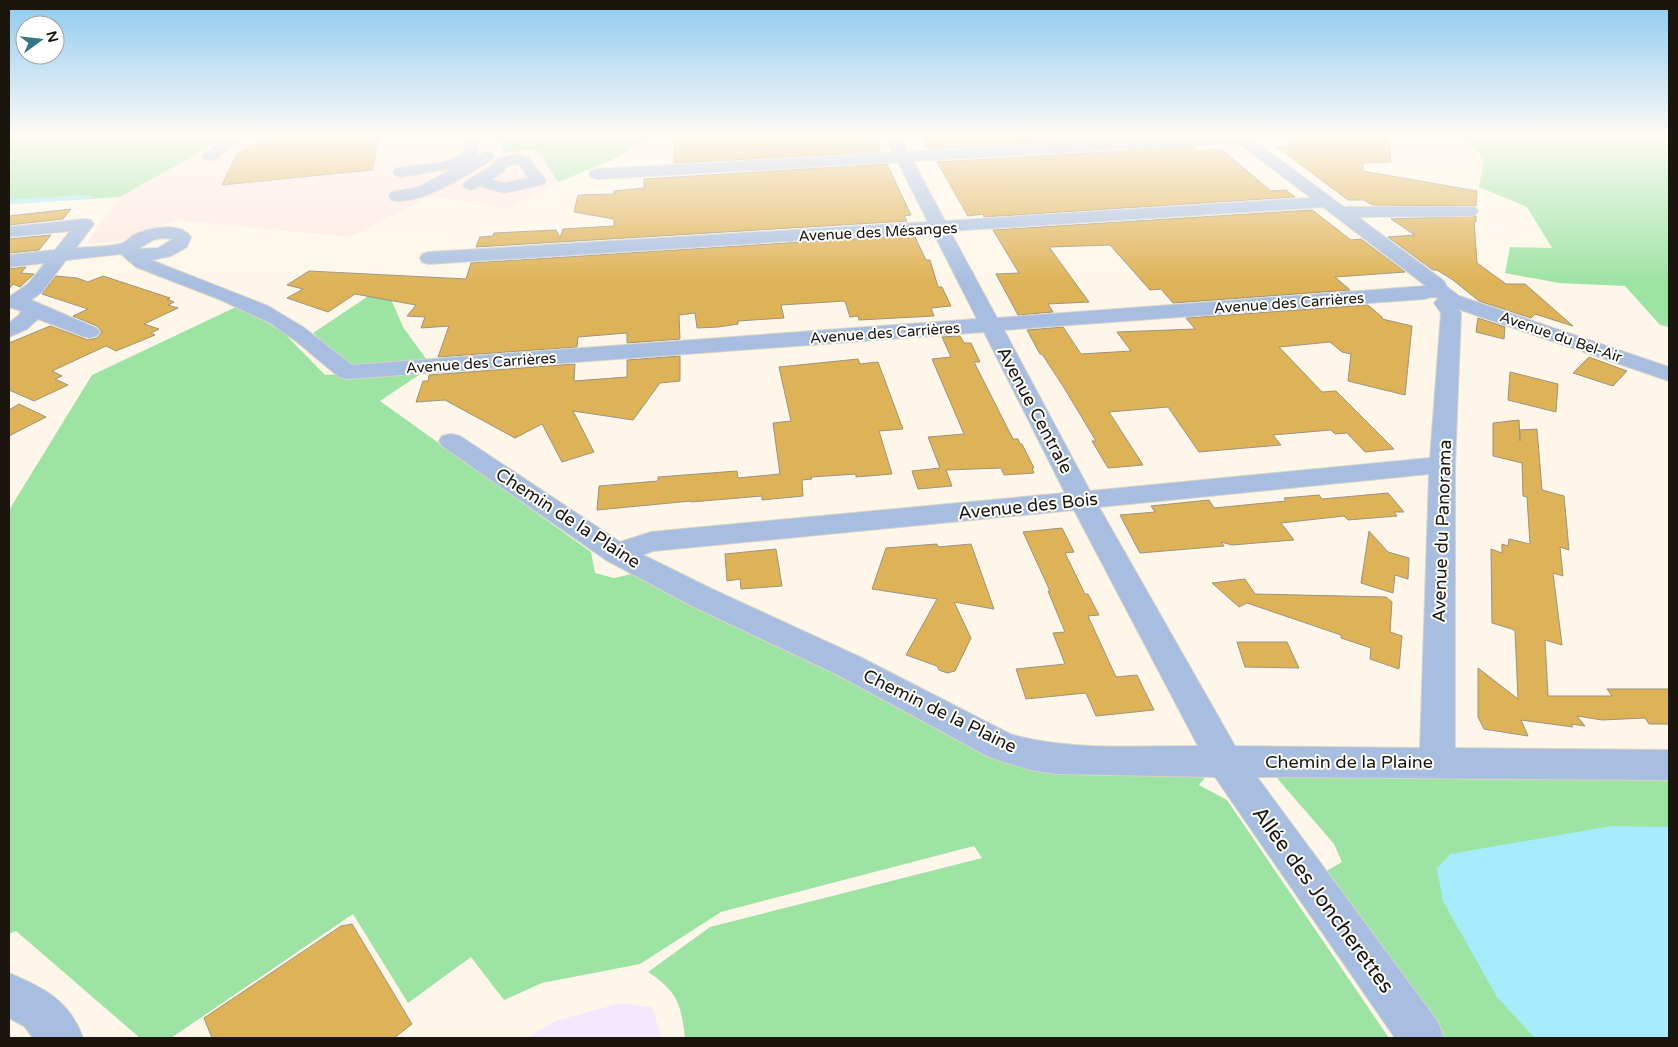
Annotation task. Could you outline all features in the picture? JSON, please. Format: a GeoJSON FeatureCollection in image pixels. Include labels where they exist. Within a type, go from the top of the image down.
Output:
{"type":"FeatureCollection","features":[{"type":"Feature","properties":{"kind":"street"},"geometry":{"type":"LineString","coordinates":[[397,196],[424,191],[436,185]]}},
{"type":"Feature","properties":{"kind":"street","name":"Avenue Centrale"},"geometry":{"type":"LineString","coordinates":[[918,185],[1082,500],[1225,762]]}},
{"type":"Feature","properties":{"kind":"street"},"geometry":{"type":"LineString","coordinates":[[1304,185],[1437,286],[1440,297]]}},
{"type":"Feature","properties":{"kind":"street","name":"Avenue des Mésanges"},"geometry":{"type":"LineString","coordinates":[[429,258],[1333,207],[1469,210]]}},
{"type":"Feature","properties":{"kind":"street"},"geometry":{"type":"LineString","coordinates":[[9,232],[85,224],[34,288],[18,304]]}},
{"type":"Feature","properties":{"kind":"street"},"geometry":{"type":"LineString","coordinates":[[9,261],[130,250],[146,255],[171,249],[167,264],[175,277]]}},
{"type":"Feature","properties":{"kind":"street"},"geometry":{"type":"LineString","coordinates":[[130,250],[143,263],[175,277]]}},
{"type":"Feature","properties":{"kind":"street","name":"Avenue des Carrières"},"geometry":{"type":"LineString","coordinates":[[175,277],[244,303],[276,318],[347,372],[992,326],[1440,297]]}},
{"type":"Feature","properties":{"kind":"street","name":"Avenue du Bel-Air"},"geometry":{"type":"LineString","coordinates":[[1440,297],[1669,374]]}},
{"type":"Feature","properties":{"kind":"street","name":"Avenue du Panorama"},"geometry":{"type":"LineString","coordinates":[[1437,762],[1442,465],[1451,313],[1440,297]]}},
{"type":"Feature","properties":{"kind":"street"},"geometry":{"type":"LineString","coordinates":[[9,330],[24,322],[30,315],[18,304]]}},
{"type":"Feature","properties":{"kind":"street"},"geometry":{"type":"LineString","coordinates":[[18,304],[89,332]]}},
{"type":"Feature","properties":{"kind":"street","name":"Chemin de la Plaine"},"geometry":{"type":"LineString","coordinates":[[451,441],[616,554],[703,598],[849,666],[1001,746],[1030,755],[1057,759],[1225,762],[1669,765]]}},
{"type":"Feature","properties":{"kind":"street","name":"Avenue des Bois"},"geometry":{"type":"LineString","coordinates":[[616,554],[651,542],[1442,465]]}},
{"type":"Feature","properties":{"kind":"street","name":"Allée des Joncherettes"},"geometry":{"type":"LineString","coordinates":[[1225,762],[1422,1038]]}},
{"type":"Feature","properties":{"kind":"street"},"geometry":{"type":"LineString","coordinates":[[9,995],[39,1011],[60,1038]]}},
{"type":"Feature","properties":{"kind":"shaded area"},"geometry":{"type":"Polygon","coordinates":[[[141,185],[553,185],[509,209],[431,196],[351,237],[176,220],[125,241],[86,244],[120,197],[141,185]]]}},
{"type":"Feature","properties":{"kind":"shaded area"},"geometry":{"type":"Polygon","coordinates":[[[621,1003],[652,1007],[662,1038],[526,1038],[558,1020],[621,1003]]]}},
{"type":"Feature","properties":{"kind":"green space"},"geometry":{"type":"Polygon","coordinates":[[[9,185],[141,185],[120,197],[9,204],[9,185]]]}},
{"type":"Feature","properties":{"kind":"green space"},"geometry":{"type":"Polygon","coordinates":[[[1479,185],[1669,185],[1669,327],[1660,325],[1625,286],[1559,283],[1505,273],[1510,247],[1552,248],[1527,207],[1479,187],[1479,185]]]}},
{"type":"Feature","properties":{"kind":"green space"},"geometry":{"type":"Polygon","coordinates":[[[385,285],[403,327],[427,360],[359,365],[345,363],[313,333],[385,285]]]}},
{"type":"Feature","properties":{"kind":"green space"},"geometry":{"type":"Polygon","coordinates":[[[238,306],[283,332],[325,375],[428,369],[380,401],[591,552],[595,573],[614,578],[636,573],[1009,757],[1213,768],[1199,785],[1227,800],[1389,1038],[685,1038],[682,1016],[676,1000],[666,986],[648,972],[710,927],[982,858],[974,846],[721,912],[640,964],[542,983],[504,1000],[471,957],[408,1003],[353,914],[171,1038],[140,1038],[16,931],[9,934],[9,510],[92,375],[238,306]]]}},
{"type":"Feature","properties":{"kind":"green space"},"geometry":{"type":"Polygon","coordinates":[[[1270,770],[1669,773],[1669,1038],[1437,1038],[1323,873],[1342,862],[1334,844],[1270,770]]]}},
{"type":"Feature","properties":{"kind":"water"},"geometry":{"type":"Polygon","coordinates":[[[82,195],[94,196],[88,199],[9,204],[9,200],[82,195]]]}},
{"type":"Feature","properties":{"kind":"water"},"geometry":{"type":"Polygon","coordinates":[[[1612,826],[1669,827],[1669,1038],[1535,1038],[1497,997],[1443,901],[1437,869],[1450,854],[1612,826]]]}},
{"type":"Feature","properties":{"kind":"building"},"geometry":{"type":"Polygon","coordinates":[[[644,185],[897,185],[911,215],[904,216],[907,221],[476,247],[480,237],[493,236],[494,233],[556,230],[560,238],[563,229],[614,226],[614,219],[574,212],[578,195],[614,194],[614,191],[644,188],[644,185]]]}},
{"type":"Feature","properties":{"kind":"building"},"geometry":{"type":"Polygon","coordinates":[[[950,185],[1264,185],[1271,191],[1286,190],[1295,197],[984,217],[983,214],[968,216],[950,185]]]}},
{"type":"Feature","properties":{"kind":"building"},"geometry":{"type":"Polygon","coordinates":[[[1328,185],[1442,185],[1477,191],[1476,206],[1372,205],[1364,200],[1348,200],[1328,185]]]}},
{"type":"Feature","properties":{"kind":"building"},"geometry":{"type":"Polygon","coordinates":[[[71,209],[63,219],[9,225],[9,216],[71,209]]]}},
{"type":"Feature","properties":{"kind":"building"},"geometry":{"type":"Polygon","coordinates":[[[1312,210],[1351,240],[1361,239],[1405,272],[1335,277],[1350,290],[1173,303],[1161,289],[1150,290],[1110,245],[1049,247],[1089,302],[1048,304],[1053,312],[1018,315],[996,274],[1019,273],[993,230],[1312,210]]]}},
{"type":"Feature","properties":{"kind":"building"},"geometry":{"type":"Polygon","coordinates":[[[1476,216],[1476,222],[1474,221],[1477,263],[1506,284],[1525,284],[1573,326],[1535,314],[1531,318],[1479,301],[1453,280],[1437,270],[1433,270],[1388,237],[1415,235],[1391,219],[1476,216]]]}},
{"type":"Feature","properties":{"kind":"building"},"geometry":{"type":"Polygon","coordinates":[[[51,235],[39,250],[9,253],[9,239],[51,235]]]}},
{"type":"Feature","properties":{"kind":"building"},"geometry":{"type":"Polygon","coordinates":[[[914,235],[926,260],[930,260],[938,287],[942,287],[951,306],[931,308],[934,316],[859,320],[858,316],[850,317],[845,301],[781,305],[784,318],[738,321],[738,324],[718,327],[697,328],[695,313],[679,315],[680,339],[627,343],[627,333],[578,337],[577,347],[438,357],[449,326],[421,328],[425,317],[407,316],[416,305],[355,294],[328,312],[287,298],[303,289],[287,285],[309,271],[466,279],[471,263],[914,235]]]}},
{"type":"Feature","properties":{"kind":"building"},"geometry":{"type":"Polygon","coordinates":[[[26,267],[21,273],[34,274],[20,287],[13,284],[9,289],[9,269],[26,267]]]}},
{"type":"Feature","properties":{"kind":"building"},"geometry":{"type":"Polygon","coordinates":[[[56,276],[77,278],[88,282],[103,276],[170,298],[167,299],[174,302],[168,305],[178,308],[144,324],[159,329],[151,333],[155,335],[116,351],[106,346],[52,371],[62,376],[55,379],[68,385],[34,401],[9,390],[9,343],[50,326],[88,340],[97,338],[102,332],[97,326],[73,316],[88,309],[42,294],[56,276]]]}},
{"type":"Feature","properties":{"kind":"building"},"geometry":{"type":"Polygon","coordinates":[[[1368,305],[1382,319],[1412,326],[1405,395],[1348,381],[1351,354],[1342,352],[1330,342],[1279,347],[1322,392],[1336,391],[1394,449],[1365,452],[1347,433],[1335,434],[1331,430],[1273,435],[1281,445],[1199,452],[1168,407],[1109,412],[1143,465],[1108,468],[1092,441],[1096,441],[1063,386],[1042,354],[1040,354],[1027,330],[1063,327],[1081,354],[1131,351],[1117,332],[1195,329],[1186,318],[1368,305]]]}},
{"type":"Feature","properties":{"kind":"building"},"geometry":{"type":"Polygon","coordinates":[[[1478,318],[1505,327],[1504,339],[1476,332],[1478,318]]]}},
{"type":"Feature","properties":{"kind":"building"},"geometry":{"type":"Polygon","coordinates":[[[960,336],[964,343],[971,343],[980,362],[974,362],[1013,439],[1018,439],[1020,444],[1022,444],[1034,468],[1032,468],[1034,473],[1004,475],[1001,468],[946,470],[952,486],[918,489],[912,471],[940,468],[928,437],[964,434],[932,359],[951,357],[942,337],[960,336]]]}},
{"type":"Feature","properties":{"kind":"building"},"geometry":{"type":"Polygon","coordinates":[[[680,356],[680,381],[660,383],[633,420],[573,411],[594,452],[562,462],[542,424],[515,438],[445,400],[416,402],[423,381],[428,381],[429,375],[575,364],[574,381],[627,377],[627,360],[680,356]]]}},
{"type":"Feature","properties":{"kind":"building"},"geometry":{"type":"Polygon","coordinates":[[[1589,357],[1627,371],[1613,386],[1573,373],[1589,357]]]}},
{"type":"Feature","properties":{"kind":"building"},"geometry":{"type":"Polygon","coordinates":[[[858,359],[860,364],[878,362],[903,429],[879,431],[892,474],[856,477],[856,474],[811,477],[812,479],[802,480],[803,496],[762,500],[762,496],[597,510],[599,486],[658,481],[658,477],[737,471],[738,478],[780,474],[773,423],[791,421],[779,367],[858,359]]]}},
{"type":"Feature","properties":{"kind":"building"},"geometry":{"type":"Polygon","coordinates":[[[1510,372],[1558,384],[1556,412],[1508,400],[1510,372]]]}},
{"type":"Feature","properties":{"kind":"building"},"geometry":{"type":"Polygon","coordinates":[[[19,404],[46,417],[9,436],[9,410],[19,404]]]}},
{"type":"Feature","properties":{"kind":"building"},"geometry":{"type":"Polygon","coordinates":[[[1519,420],[1520,441],[1520,430],[1537,429],[1542,490],[1564,496],[1569,550],[1560,547],[1563,576],[1553,573],[1562,645],[1545,640],[1548,696],[1612,696],[1607,689],[1669,689],[1669,724],[1649,724],[1645,718],[1602,720],[1577,716],[1585,726],[1571,724],[1573,727],[1521,720],[1528,736],[1484,729],[1478,717],[1478,668],[1518,699],[1515,630],[1492,623],[1491,549],[1502,553],[1502,544],[1508,546],[1509,539],[1530,544],[1527,497],[1523,496],[1522,463],[1493,456],[1493,423],[1519,420]]]}},
{"type":"Feature","properties":{"kind":"building"},"geometry":{"type":"Polygon","coordinates":[[[1388,493],[1404,512],[1394,512],[1397,516],[1348,520],[1344,516],[1281,523],[1294,540],[1232,545],[1221,542],[1224,546],[1140,553],[1120,515],[1155,512],[1151,506],[1209,500],[1214,508],[1286,501],[1284,498],[1319,495],[1322,499],[1388,493]]]}},
{"type":"Feature","properties":{"kind":"building"},"geometry":{"type":"Polygon","coordinates":[[[1062,528],[1074,552],[1065,553],[1085,594],[1088,594],[1099,615],[1088,616],[1116,677],[1137,675],[1154,710],[1096,716],[1086,693],[1026,699],[1016,669],[1065,664],[1053,633],[1065,632],[1048,591],[1050,591],[1023,532],[1062,528]]]}},
{"type":"Feature","properties":{"kind":"building"},"geometry":{"type":"Polygon","coordinates":[[[1369,531],[1388,552],[1409,558],[1408,579],[1395,575],[1393,593],[1361,583],[1369,531]]]}},
{"type":"Feature","properties":{"kind":"building"},"geometry":{"type":"Polygon","coordinates":[[[937,544],[938,547],[971,544],[994,609],[954,602],[971,638],[955,671],[947,673],[939,670],[937,666],[906,655],[937,599],[872,589],[886,548],[937,544]]]}},
{"type":"Feature","properties":{"kind":"building"},"geometry":{"type":"Polygon","coordinates":[[[776,549],[782,586],[741,589],[740,579],[727,581],[725,554],[776,549]]]}},
{"type":"Feature","properties":{"kind":"building"},"geometry":{"type":"Polygon","coordinates":[[[1245,579],[1255,594],[1386,597],[1392,602],[1390,632],[1402,636],[1399,669],[1370,659],[1371,648],[1341,638],[1341,635],[1247,603],[1239,607],[1212,583],[1245,579]]]}},
{"type":"Feature","properties":{"kind":"building"},"geometry":{"type":"Polygon","coordinates":[[[1237,642],[1287,642],[1299,668],[1245,667],[1237,642]]]}},
{"type":"Feature","properties":{"kind":"building"},"geometry":{"type":"Polygon","coordinates":[[[352,924],[412,1024],[394,1038],[212,1038],[204,1018],[341,926],[352,924]]]}}]}
